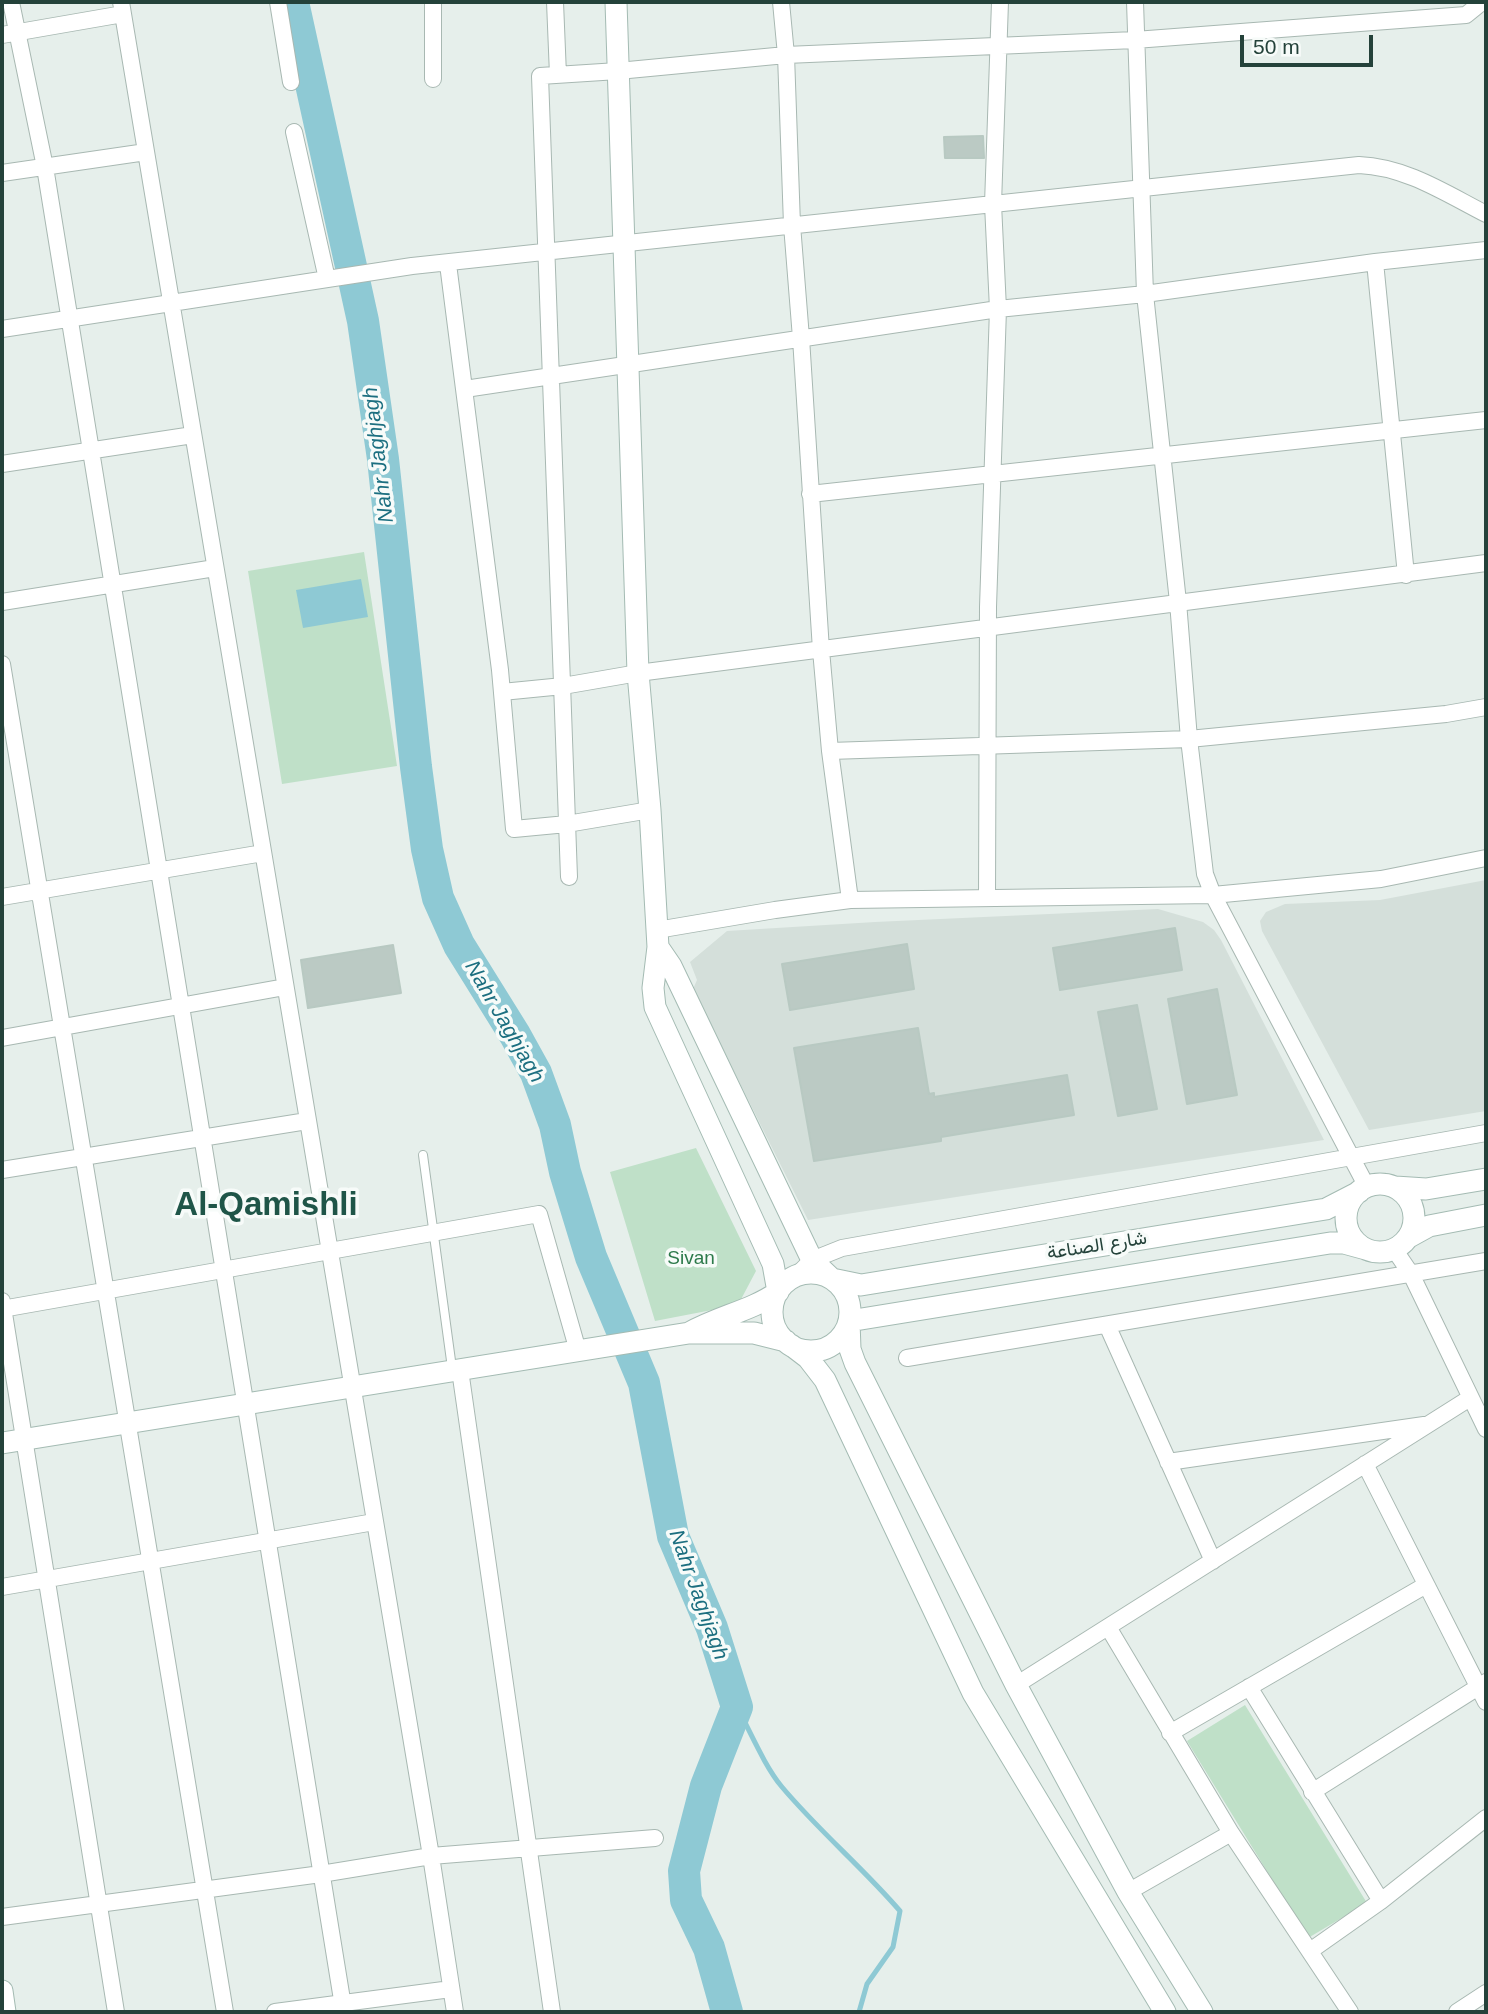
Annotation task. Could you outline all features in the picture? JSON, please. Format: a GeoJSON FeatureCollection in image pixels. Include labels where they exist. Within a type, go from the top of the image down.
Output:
{"type":"FeatureCollection","features":[{"type":"Feature","properties":{"kind":"street"},"geometry":{"type":"LineString","coordinates":[[11,2],[9,34],[45,167],[343,2008]]}},
{"type":"Feature","properties":{"kind":"street"},"geometry":{"type":"LineString","coordinates":[[278,2],[291,82]]}},
{"type":"Feature","properties":{"kind":"street"},"geometry":{"type":"LineString","coordinates":[[433,2],[433,79]]}},
{"type":"Feature","properties":{"kind":"street"},"geometry":{"type":"LineString","coordinates":[[555,2],[558,75]]}},
{"type":"Feature","properties":{"kind":"street"},"geometry":{"type":"LineString","coordinates":[[616,2],[638,673],[658,938],[653,988],[655,1007],[773,1264],[778,1292]]}},
{"type":"Feature","properties":{"kind":"street"},"geometry":{"type":"LineString","coordinates":[[781,2],[786,55],[792,225],[802,338],[821,650],[830,751],[850,900]]}},
{"type":"Feature","properties":{"kind":"street"},"geometry":{"type":"LineString","coordinates":[[987,898],[988,628],[998,309],[993,204],[1000,2]]}},
{"type":"Feature","properties":{"kind":"street"},"geometry":{"type":"LineString","coordinates":[[1135,2],[1145,294],[1205,874],[1213,895],[1352,1157],[1363,1189]]}},
{"type":"Feature","properties":{"kind":"street"},"geometry":{"type":"LineString","coordinates":[[569,877],[540,76],[786,55],[1135,40],[1466,15],[1482,2]]}},
{"type":"Feature","properties":{"kind":"street"},"geometry":{"type":"LineString","coordinates":[[9,34],[122,8],[455,2012]]}},
{"type":"Feature","properties":{"kind":"street"},"geometry":{"type":"LineString","coordinates":[[294,132],[327,279]]}},
{"type":"Feature","properties":{"kind":"street"},"geometry":{"type":"LineString","coordinates":[[2,173],[146,152]]}},
{"type":"Feature","properties":{"kind":"street"},"geometry":{"type":"LineString","coordinates":[[2,329],[412,266],[1359,165],[1405,173],[1486,214]]}},
{"type":"Feature","properties":{"kind":"street"},"geometry":{"type":"LineString","coordinates":[[465,389],[998,309],[1145,294],[1375,262],[1486,250]]}},
{"type":"Feature","properties":{"kind":"street"},"geometry":{"type":"LineString","coordinates":[[1375,262],[1406,575]]}},
{"type":"Feature","properties":{"kind":"street"},"geometry":{"type":"LineString","coordinates":[[448,264],[502,692],[514,829],[567,824],[650,810]]}},
{"type":"Feature","properties":{"kind":"street"},"geometry":{"type":"LineString","coordinates":[[810,494],[1486,420]]}},
{"type":"Feature","properties":{"kind":"street"},"geometry":{"type":"LineString","coordinates":[[2,464],[193,435]]}},
{"type":"Feature","properties":{"kind":"street"},"geometry":{"type":"LineString","coordinates":[[502,692],[1486,563]]}},
{"type":"Feature","properties":{"kind":"street"},"geometry":{"type":"LineString","coordinates":[[2,602],[215,568]]}},
{"type":"Feature","properties":{"kind":"street"},"geometry":{"type":"LineString","coordinates":[[2,664],[225,2012]]}},
{"type":"Feature","properties":{"kind":"street"},"geometry":{"type":"LineString","coordinates":[[830,751],[1189,739],[1446,715],[1486,707]]}},
{"type":"Feature","properties":{"kind":"street"},"geometry":{"type":"LineString","coordinates":[[2,897],[263,853]]}},
{"type":"Feature","properties":{"kind":"street"},"geometry":{"type":"LineString","coordinates":[[658,938],[775,909],[850,900],[1213,895],[1381,878],[1486,858]]}},
{"type":"Feature","properties":{"kind":"street"},"geometry":{"type":"LineString","coordinates":[[658,938],[812,1259],[841,1287],[847,1297],[850,1309],[850,1349],[855,1363],[1016,1685],[1129,1892],[1202,2012]]}},
{"type":"Feature","properties":{"kind":"street"},"geometry":{"type":"LineString","coordinates":[[2,1038],[285,987]]}},
{"type":"Feature","properties":{"kind":"street"},"geometry":{"type":"LineString","coordinates":[[2,1170],[307,1121]]}},
{"type":"Feature","properties":{"kind":"street"},"geometry":{"type":"LineString","coordinates":[[1165,2012],[973,1693],[825,1380],[808,1358],[789,1343],[774,1321],[774,1303],[778,1292],[812,1259],[842,1248],[1486,1133]]}},
{"type":"Feature","properties":{"kind":"street"},"geometry":{"type":"LineString","coordinates":[[1395,1188],[1426,1189],[1486,1179]]}},
{"type":"Feature","properties":{"kind":"street"},"geometry":{"type":"LineString","coordinates":[[1366,1249],[1351,1236],[1347,1227],[1348,1208],[1363,1189],[1386,1184],[1404,1193],[1414,1209],[1413,1228],[1402,1243]]}},
{"type":"Feature","properties":{"kind":"street","name":"شارع الصناعة"},"geometry":{"type":"LineString","coordinates":[[832,1279],[862,1284],[1326,1209],[1363,1189]]}},
{"type":"Feature","properties":{"kind":"street"},"geometry":{"type":"LineString","coordinates":[[116,2012],[2,1306],[106,1291],[539,1214],[586,1350]]}},
{"type":"Feature","properties":{"kind":"street"},"geometry":{"type":"LineString","coordinates":[[849,1321],[1330,1243],[1344,1243],[1375,1252],[1402,1243],[1429,1226],[1486,1215]]}},
{"type":"Feature","properties":{"kind":"street"},"geometry":{"type":"LineString","coordinates":[[1402,1243],[1411,1274],[1486,1429]]}},
{"type":"Feature","properties":{"kind":"street"},"geometry":{"type":"LineString","coordinates":[[907,1358],[1486,1261]]}},
{"type":"Feature","properties":{"kind":"street"},"geometry":{"type":"LineString","coordinates":[[796,1276],[814,1273],[832,1279]]}},
{"type":"Feature","properties":{"kind":"street"},"geometry":{"type":"LineString","coordinates":[[690,1333],[718,1318],[752,1308],[778,1292]]}},
{"type":"Feature","properties":{"kind":"street"},"geometry":{"type":"LineString","coordinates":[[2,1443],[690,1333],[754,1333],[808,1350],[826,1348],[841,1337],[849,1321]]}},
{"type":"Feature","properties":{"kind":"street"},"geometry":{"type":"LineString","coordinates":[[1107,1325],[1213,1561]]}},
{"type":"Feature","properties":{"kind":"street"},"geometry":{"type":"LineString","coordinates":[[456,1371],[551,2012]]}},
{"type":"Feature","properties":{"kind":"street"},"geometry":{"type":"LineString","coordinates":[[1016,1685],[1470,1398]]}},
{"type":"Feature","properties":{"kind":"street"},"geometry":{"type":"LineString","coordinates":[[1168,1462],[1430,1424]]}},
{"type":"Feature","properties":{"kind":"street"},"geometry":{"type":"LineString","coordinates":[[1364,1465],[1426,1585],[1482,1684],[1486,1702]]}},
{"type":"Feature","properties":{"kind":"street"},"geometry":{"type":"LineString","coordinates":[[2,1587],[374,1522]]}},
{"type":"Feature","properties":{"kind":"street"},"geometry":{"type":"LineString","coordinates":[[1170,1733],[1426,1585]]}},
{"type":"Feature","properties":{"kind":"street"},"geometry":{"type":"LineString","coordinates":[[1108,1627],[1231,1833],[1350,2012]]}},
{"type":"Feature","properties":{"kind":"street"},"geometry":{"type":"LineString","coordinates":[[1312,1793],[1482,1684]]}},
{"type":"Feature","properties":{"kind":"street"},"geometry":{"type":"LineString","coordinates":[[1249,1687],[1381,1901]]}},
{"type":"Feature","properties":{"kind":"street"},"geometry":{"type":"LineString","coordinates":[[1310,1951],[1381,1901],[1486,1818]]}},
{"type":"Feature","properties":{"kind":"street"},"geometry":{"type":"LineString","coordinates":[[1129,1892],[1231,1833]]}},
{"type":"Feature","properties":{"kind":"street"},"geometry":{"type":"LineString","coordinates":[[2,1917],[321,1874],[431,1856],[655,1838]]}},
{"type":"Feature","properties":{"kind":"street"},"geometry":{"type":"LineString","coordinates":[[275,2012],[343,2008],[452,1989]]}},
{"type":"Feature","properties":{"kind":"street"},"geometry":{"type":"LineString","coordinates":[[2,1991],[5,2012]]}},
{"type":"Feature","properties":{"kind":"street"},"geometry":{"type":"LineString","coordinates":[[1457,2012],[1486,1993]]}},
{"type":"Feature","properties":{"kind":"lane"},"geometry":{"type":"LineString","coordinates":[[423,1155],[456,1371]]}},
{"type":"Feature","properties":{"kind":"shaded area"},"geometry":{"type":"Polygon","coordinates":[[[1486,880],[1486,1111],[1369,1130],[1262,931],[1260,921],[1266,912],[1285,904],[1380,900],[1486,880]]]}},
{"type":"Feature","properties":{"kind":"shaded area"},"geometry":{"type":"Polygon","coordinates":[[[1158,909],[1203,922],[1214,930],[1324,1140],[808,1220],[693,989],[697,980],[690,962],[727,931],[1158,909]]]}},
{"type":"Feature","properties":{"kind":"green space"},"geometry":{"type":"Polygon","coordinates":[[[364,552],[397,766],[282,784],[248,571],[364,552]]]}},
{"type":"Feature","properties":{"kind":"green space","name":"Sivan"},"geometry":{"type":"Polygon","coordinates":[[[696,1148],[756,1271],[738,1305],[655,1321],[610,1172],[696,1148]]]}},
{"type":"Feature","properties":{"kind":"green space"},"geometry":{"type":"Polygon","coordinates":[[[1245,1705],[1367,1903],[1308,1938],[1187,1741],[1245,1705]]]}},
{"type":"Feature","properties":{"kind":"water"},"geometry":{"type":"Polygon","coordinates":[[[361,579],[368,617],[303,628],[296,590],[361,579]]]}},
{"type":"Feature","properties":{"kind":"building"},"geometry":{"type":"Polygon","coordinates":[[[983,136],[984,158],[945,158],[944,137],[983,136]]]}},
{"type":"Feature","properties":{"kind":"building"},"geometry":{"type":"Polygon","coordinates":[[[1175,928],[1182,970],[1060,990],[1053,948],[1175,928]]]}},
{"type":"Feature","properties":{"kind":"building"},"geometry":{"type":"Polygon","coordinates":[[[907,944],[914,989],[790,1010],[782,964],[907,944]]]}},
{"type":"Feature","properties":{"kind":"building"},"geometry":{"type":"Polygon","coordinates":[[[393,945],[401,993],[308,1008],[301,960],[393,945]]]}},
{"type":"Feature","properties":{"kind":"building"},"geometry":{"type":"Polygon","coordinates":[[[1217,989],[1237,1095],[1187,1104],[1168,999],[1217,989]]]}},
{"type":"Feature","properties":{"kind":"building"},"geometry":{"type":"Polygon","coordinates":[[[1137,1005],[1157,1109],[1118,1116],[1098,1012],[1137,1005]]]}},
{"type":"Feature","properties":{"kind":"building"},"geometry":{"type":"Polygon","coordinates":[[[918,1028],[929,1094],[934,1093],[934,1097],[1067,1075],[1074,1115],[941,1137],[941,1141],[814,1161],[794,1048],[918,1028]]]}},
{"type":"Feature","properties":{"kind":"waterway","name":"Nahr Jaghjagh"},"geometry":{"type":"LineString","coordinates":[[293,2],[363,321],[383,459],[416,767],[427,849],[438,898],[459,945],[536,1073],[555,1125],[565,1172],[591,1257],[644,1383],[673,1536],[712,1628],[737,1707],[706,1786],[684,1871],[686,1900],[709,1948],[727,2012]]}},
{"type":"Feature","properties":{"kind":"waterway"},"geometry":{"type":"LineString","coordinates":[[737,1707],[782,1787],[900,1911],[893,1947],[867,1984],[859,2012]]}},
{"type":"Feature","properties":{"kind":"district","name":"Al-Qamishli"},"geometry":{"type":"Point","coordinates":[266,1206]}}]}
